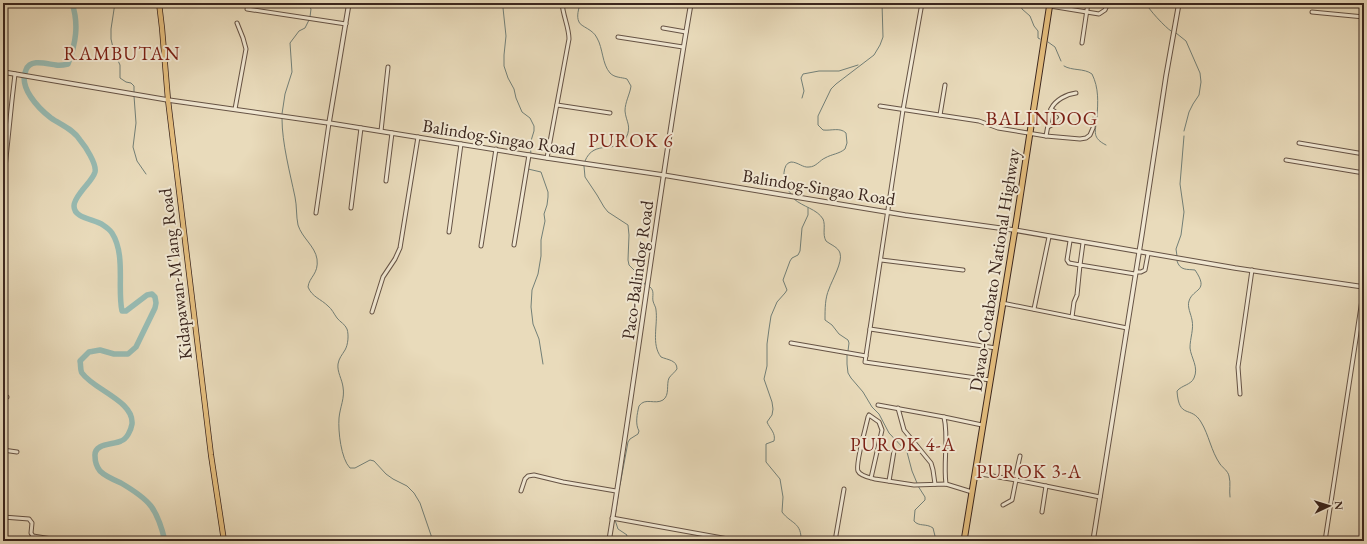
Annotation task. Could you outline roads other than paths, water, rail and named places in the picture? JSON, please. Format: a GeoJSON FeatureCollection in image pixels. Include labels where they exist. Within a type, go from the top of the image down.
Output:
{"type":"FeatureCollection","features":[{"type":"Feature","properties":{"kind":"highway","name":"Davao-Cotabato National Highway"},"geometry":{"type":"LineString","coordinates":[[964,541],[1050,5]]}},
{"type":"Feature","properties":{"kind":"main road","name":"Kidapawan-M'lang Road"},"geometry":{"type":"LineString","coordinates":[[159,3],[168,100],[211,455],[224,541]]}},
{"type":"Feature","properties":{"kind":"street"},"geometry":{"type":"LineString","coordinates":[[316,213],[349,3]]}},
{"type":"Feature","properties":{"kind":"street"},"geometry":{"type":"LineString","coordinates":[[547,158],[569,39],[562,3]]}},
{"type":"Feature","properties":{"kind":"street","name":"Paco-Balindog Road"},"geometry":{"type":"LineString","coordinates":[[608,541],[644,316],[663,175],[691,3]]}},
{"type":"Feature","properties":{"kind":"street"},"geometry":{"type":"LineString","coordinates":[[922,3],[903,110],[865,362],[990,380]]}},
{"type":"Feature","properties":{"kind":"street"},"geometry":{"type":"LineString","coordinates":[[1082,42],[1088,3]]}},
{"type":"Feature","properties":{"kind":"street"},"geometry":{"type":"LineString","coordinates":[[1050,5],[1086,13],[1102,14],[1106,10],[1108,3]]}},
{"type":"Feature","properties":{"kind":"street"},"geometry":{"type":"LineString","coordinates":[[1093,541],[1166,76],[1179,3]]}},
{"type":"Feature","properties":{"kind":"street"},"geometry":{"type":"LineString","coordinates":[[247,9],[346,24]]}},
{"type":"Feature","properties":{"kind":"street"},"geometry":{"type":"LineString","coordinates":[[1312,12],[1364,18]]}},
{"type":"Feature","properties":{"kind":"street"},"geometry":{"type":"LineString","coordinates":[[235,109],[246,49],[238,23]]}},
{"type":"Feature","properties":{"kind":"street"},"geometry":{"type":"LineString","coordinates":[[663,28],[686,32]]}},
{"type":"Feature","properties":{"kind":"street"},"geometry":{"type":"LineString","coordinates":[[618,37],[683,47]]}},
{"type":"Feature","properties":{"kind":"street"},"geometry":{"type":"LineString","coordinates":[[381,131],[388,67]]}},
{"type":"Feature","properties":{"kind":"street","name":"Balindog-Singao Road"},"geometry":{"type":"LineString","coordinates":[[3,72],[168,100],[329,123],[663,175],[887,212],[1014,230],[1148,254],[1364,287]]}},
{"type":"Feature","properties":{"kind":"street"},"geometry":{"type":"LineString","coordinates":[[3,233],[6,168],[12,100],[17,74]]}},
{"type":"Feature","properties":{"kind":"street"},"geometry":{"type":"LineString","coordinates":[[940,115],[945,85]]}},
{"type":"Feature","properties":{"kind":"street"},"geometry":{"type":"LineString","coordinates":[[1046,136],[1051,109],[1055,103],[1066,96],[1076,93]]}},
{"type":"Feature","properties":{"kind":"street"},"geometry":{"type":"LineString","coordinates":[[557,105],[610,113]]}},
{"type":"Feature","properties":{"kind":"street"},"geometry":{"type":"LineString","coordinates":[[880,106],[985,123],[1046,136],[1080,139],[1089,137],[1092,132],[1094,119]]}},
{"type":"Feature","properties":{"kind":"street"},"geometry":{"type":"LineString","coordinates":[[1048,127],[1061,118],[1060,115],[1051,109]]}},
{"type":"Feature","properties":{"kind":"street"},"geometry":{"type":"LineString","coordinates":[[351,208],[361,128]]}},
{"type":"Feature","properties":{"kind":"street"},"geometry":{"type":"LineString","coordinates":[[386,181],[392,133]]}},
{"type":"Feature","properties":{"kind":"street"},"geometry":{"type":"LineString","coordinates":[[372,312],[383,277],[395,259],[400,248],[418,137]]}},
{"type":"Feature","properties":{"kind":"street"},"geometry":{"type":"LineString","coordinates":[[1299,143],[1364,154]]}},
{"type":"Feature","properties":{"kind":"street"},"geometry":{"type":"LineString","coordinates":[[449,232],[461,144]]}},
{"type":"Feature","properties":{"kind":"street"},"geometry":{"type":"LineString","coordinates":[[481,246],[496,149]]}},
{"type":"Feature","properties":{"kind":"street"},"geometry":{"type":"LineString","coordinates":[[514,245],[529,155]]}},
{"type":"Feature","properties":{"kind":"street"},"geometry":{"type":"LineString","coordinates":[[1286,160],[1364,173]]}},
{"type":"Feature","properties":{"kind":"street"},"geometry":{"type":"LineString","coordinates":[[1034,309],[1049,237]]}},
{"type":"Feature","properties":{"kind":"street"},"geometry":{"type":"LineString","coordinates":[[1070,241],[1067,261],[1069,263],[1080,265],[1136,273],[1145,270],[1148,254]]}},
{"type":"Feature","properties":{"kind":"street"},"geometry":{"type":"LineString","coordinates":[[1072,317],[1074,302],[1077,295],[1083,243]]}},
{"type":"Feature","properties":{"kind":"street"},"geometry":{"type":"LineString","coordinates":[[880,260],[963,270]]}},
{"type":"Feature","properties":{"kind":"street"},"geometry":{"type":"LineString","coordinates":[[1240,394],[1238,367],[1252,270]]}},
{"type":"Feature","properties":{"kind":"street"},"geometry":{"type":"LineString","coordinates":[[1325,541],[1364,287]]}},
{"type":"Feature","properties":{"kind":"street"},"geometry":{"type":"LineString","coordinates":[[1002,303],[1127,328]]}},
{"type":"Feature","properties":{"kind":"street"},"geometry":{"type":"LineString","coordinates":[[870,329],[996,348]]}},
{"type":"Feature","properties":{"kind":"street"},"geometry":{"type":"LineString","coordinates":[[791,343],[866,356]]}},
{"type":"Feature","properties":{"kind":"street"},"geometry":{"type":"LineString","coordinates":[[878,405],[944,416],[982,425]]}},
{"type":"Feature","properties":{"kind":"street"},"geometry":{"type":"LineString","coordinates":[[898,408],[904,430],[931,463],[935,484]]}},
{"type":"Feature","properties":{"kind":"street"},"geometry":{"type":"LineString","coordinates":[[871,478],[882,430],[879,422],[869,415],[858,469],[860,474],[871,478],[918,485],[946,484],[972,492]]}},
{"type":"Feature","properties":{"kind":"street"},"geometry":{"type":"LineString","coordinates":[[944,416],[946,437],[946,484]]}},
{"type":"Feature","properties":{"kind":"street"},"geometry":{"type":"LineString","coordinates":[[3,450],[17,452]]}},
{"type":"Feature","properties":{"kind":"street"},"geometry":{"type":"LineString","coordinates":[[889,481],[894,451]]}},
{"type":"Feature","properties":{"kind":"street"},"geometry":{"type":"LineString","coordinates":[[1003,505],[1012,500],[1020,456]]}},
{"type":"Feature","properties":{"kind":"street"},"geometry":{"type":"LineString","coordinates":[[975,473],[1100,497]]}},
{"type":"Feature","properties":{"kind":"street"},"geometry":{"type":"LineString","coordinates":[[521,491],[525,479],[528,476],[534,475],[563,482],[616,490]]}},
{"type":"Feature","properties":{"kind":"street"},"geometry":{"type":"LineString","coordinates":[[1042,512],[1046,486]]}},
{"type":"Feature","properties":{"kind":"street"},"geometry":{"type":"LineString","coordinates":[[835,541],[844,489]]}},
{"type":"Feature","properties":{"kind":"street"},"geometry":{"type":"LineString","coordinates":[[3,517],[29,519],[32,523],[32,535],[41,539],[64,541]]}},
{"type":"Feature","properties":{"kind":"street"},"geometry":{"type":"LineString","coordinates":[[612,518],[739,541]]}},
{"type":"Feature","properties":{"kind":"waterway"},"geometry":{"type":"LineString","coordinates":[[72,3],[76,34],[68,64],[31,64],[26,70],[24,77],[25,83],[31,97],[40,109],[77,136],[85,146],[94,164],[94,175],[77,197],[74,206],[77,214],[103,225],[112,233],[119,251],[122,311],[126,311],[147,295],[152,294],[155,297],[155,308],[136,347],[128,354],[114,354],[100,350],[89,352],[80,361],[81,372],[95,385],[120,402],[131,416],[132,424],[125,438],[121,441],[105,445],[98,449],[95,456],[97,466],[104,475],[121,483],[146,500],[159,520],[165,541]]}},
{"type":"Feature","properties":{"kind":"waterway"},"geometry":{"type":"LineString","coordinates":[[115,3],[111,39],[114,52],[120,65],[120,78],[134,86],[134,93]]}},
{"type":"Feature","properties":{"kind":"waterway"},"geometry":{"type":"LineString","coordinates":[[307,3],[311,9],[310,17]]}},
{"type":"Feature","properties":{"kind":"waterway"},"geometry":{"type":"LineString","coordinates":[[505,3],[503,8],[506,36],[504,66],[522,112],[530,118],[534,126],[530,144],[531,154]]}},
{"type":"Feature","properties":{"kind":"waterway"},"geometry":{"type":"LineString","coordinates":[[580,3],[578,20],[580,24],[593,32],[597,38],[607,69],[614,76],[627,79],[631,86],[625,108],[629,127],[626,138],[617,146],[594,150],[589,154],[585,161]]}},
{"type":"Feature","properties":{"kind":"waterway"},"geometry":{"type":"LineString","coordinates":[[791,194],[784,181],[784,173],[788,163],[794,162],[805,167],[811,167],[823,159],[845,149],[847,143],[846,133],[841,130],[823,130],[818,125],[818,116],[831,89],[874,55],[880,45],[883,37],[882,3]]}},
{"type":"Feature","properties":{"kind":"waterway"},"geometry":{"type":"LineString","coordinates":[[1020,3],[1022,9],[1030,16],[1038,31],[1038,38],[1040,39]]}},
{"type":"Feature","properties":{"kind":"waterway"},"geometry":{"type":"LineString","coordinates":[[1146,3],[1157,18],[1171,31]]}},
{"type":"Feature","properties":{"kind":"waterway"},"geometry":{"type":"LineString","coordinates":[[282,114],[285,94],[292,72],[290,43],[299,31],[305,28],[309,20]]}},
{"type":"Feature","properties":{"kind":"waterway"},"geometry":{"type":"LineString","coordinates":[[1176,33],[1186,41],[1200,73],[1201,82],[1199,95],[1189,112],[1184,131]]}},
{"type":"Feature","properties":{"kind":"waterway"},"geometry":{"type":"LineString","coordinates":[[1048,42],[1055,47],[1061,61]]}},
{"type":"Feature","properties":{"kind":"waterway"},"geometry":{"type":"LineString","coordinates":[[802,98],[804,91],[801,78],[803,74],[819,71],[839,71],[858,65]]}},
{"type":"Feature","properties":{"kind":"waterway"},"geometry":{"type":"LineString","coordinates":[[1064,66],[1092,74],[1097,90],[1097,117]]}},
{"type":"Feature","properties":{"kind":"waterway"},"geometry":{"type":"LineString","coordinates":[[134,96],[136,123],[133,147],[137,161],[146,174]]}},
{"type":"Feature","properties":{"kind":"waterway"},"geometry":{"type":"LineString","coordinates":[[282,119],[285,148],[296,200],[298,225],[302,234],[314,250],[317,259],[317,268],[308,287],[314,296],[331,309],[348,331],[347,345],[338,364],[343,391],[339,424],[344,458],[350,468],[355,468],[370,460],[374,461],[386,474],[407,486],[414,493],[420,503],[433,541]]}},
{"type":"Feature","properties":{"kind":"waterway"},"geometry":{"type":"LineString","coordinates":[[1097,119],[1095,131],[1096,137],[1106,145]]}},
{"type":"Feature","properties":{"kind":"waterway"},"geometry":{"type":"LineString","coordinates":[[1177,256],[1176,249],[1181,235],[1184,212],[1180,184],[1184,136]]}},
{"type":"Feature","properties":{"kind":"waterway"},"geometry":{"type":"LineString","coordinates":[[530,160],[528,169],[541,172],[548,192],[547,205],[544,214],[545,221],[541,240],[541,256],[538,274],[532,290],[531,307],[533,324],[539,339],[543,364]]}},
{"type":"Feature","properties":{"kind":"waterway"},"geometry":{"type":"LineString","coordinates":[[584,166],[585,177],[604,207],[608,212],[628,225],[629,265],[638,274],[646,286]]}},
{"type":"Feature","properties":{"kind":"waterway"},"geometry":{"type":"LineString","coordinates":[[794,199],[814,210],[823,219],[824,236],[826,241],[840,253],[841,257],[839,266],[830,285],[827,296],[825,320],[832,325],[839,334],[848,340],[848,351]]}},
{"type":"Feature","properties":{"kind":"waterway"},"geometry":{"type":"LineString","coordinates":[[801,541],[800,530],[782,512],[783,497],[780,479],[766,462],[766,444],[774,441],[774,438],[767,422],[772,415],[773,409],[764,379],[767,366],[767,344],[771,316],[777,302],[787,290],[783,280],[790,261],[798,255],[800,251],[802,228],[808,215],[808,208]]}},
{"type":"Feature","properties":{"kind":"waterway"},"geometry":{"type":"LineString","coordinates":[[1177,261],[1182,268],[1195,270],[1201,282],[1201,286],[1189,301],[1189,308],[1192,318],[1190,348],[1196,370],[1193,380],[1177,391],[1178,400],[1180,406],[1197,417],[1204,427],[1217,459],[1227,471],[1230,481],[1230,497]]}},
{"type":"Feature","properties":{"kind":"waterway"},"geometry":{"type":"LineString","coordinates":[[620,485],[628,442],[638,434],[639,431],[637,422],[639,406],[641,403],[647,401],[657,402],[663,400],[667,393],[669,378],[677,369],[674,362],[661,357],[656,346],[656,309],[650,287]]}},
{"type":"Feature","properties":{"kind":"waterway"},"geometry":{"type":"LineString","coordinates":[[847,355],[848,373],[863,392],[872,407],[879,414],[889,433],[907,452],[917,483]]}},
{"type":"Feature","properties":{"kind":"waterway"},"geometry":{"type":"LineString","coordinates":[[918,486],[925,497],[925,500],[915,510],[914,521],[918,524],[933,528],[935,541]]}},
{"type":"Feature","properties":{"kind":"waterway"},"geometry":{"type":"LineString","coordinates":[[615,517],[618,496]]}},
{"type":"Feature","properties":{"kind":"waterway"},"geometry":{"type":"LineString","coordinates":[[615,520],[618,529],[627,535],[625,541]]}},
{"type":"Feature","properties":{"kind":"district","name":"RAMBUTAN"},"geometry":{"type":"Point","coordinates":[122,53]}},
{"type":"Feature","properties":{"kind":"district","name":"BALINDOG"},"geometry":{"type":"Point","coordinates":[1042,118]}},
{"type":"Feature","properties":{"kind":"district","name":"PUROK 6"},"geometry":{"type":"Point","coordinates":[631,140]}},
{"type":"Feature","properties":{"kind":"district","name":"PUROK 4-A"},"geometry":{"type":"Point","coordinates":[903,444]}},
{"type":"Feature","properties":{"kind":"district","name":"PUROK 3-A"},"geometry":{"type":"Point","coordinates":[1029,471]}}]}
